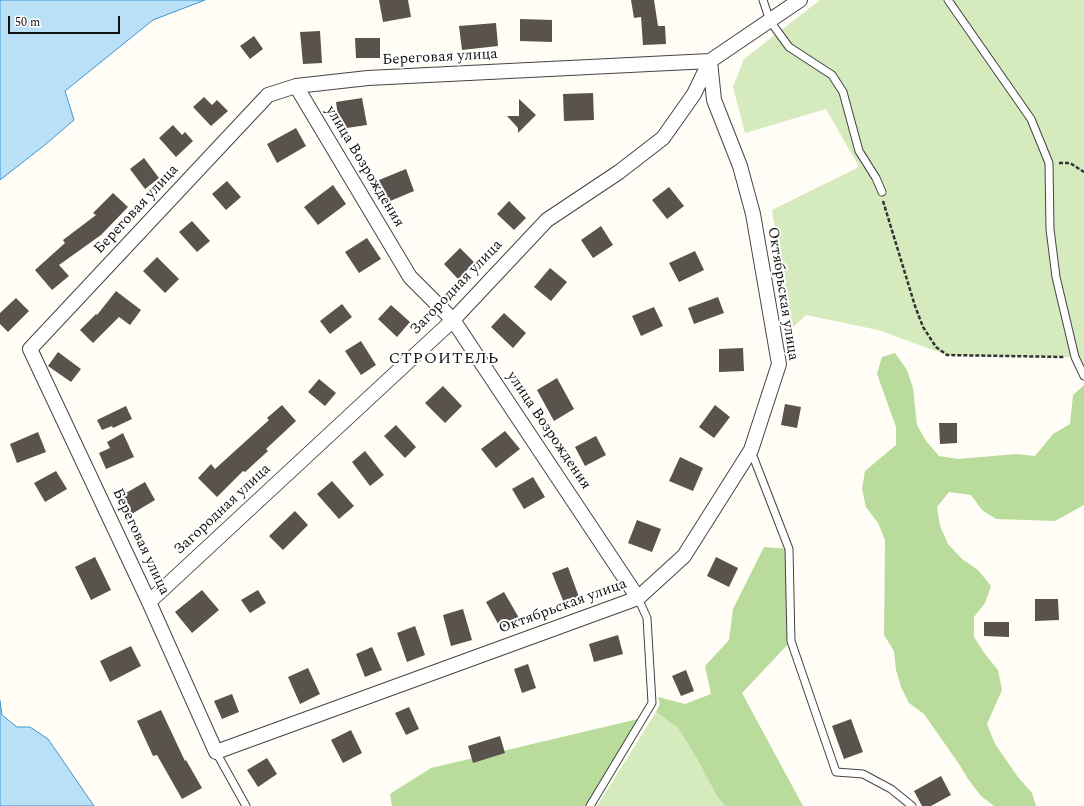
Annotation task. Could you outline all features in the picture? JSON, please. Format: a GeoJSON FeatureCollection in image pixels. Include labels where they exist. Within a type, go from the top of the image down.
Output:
{"type":"FeatureCollection","features":[{"type":"Feature","properties":{"kind":"street"},"geometry":{"type":"LineString","coordinates":[[710,61],[800,0]]}},
{"type":"Feature","properties":{"kind":"street","name":"Береговая улица"},"geometry":{"type":"LineString","coordinates":[[216,752],[149,602],[30,349],[268,95],[296,86],[368,78],[710,61]]}},
{"type":"Feature","properties":{"kind":"street","name":"Загородная улица"},"geometry":{"type":"LineString","coordinates":[[149,602],[453,320],[547,220],[619,172],[663,138],[694,94],[710,61]]}},
{"type":"Feature","properties":{"kind":"street","name":"Октябрьская улица"},"geometry":{"type":"LineString","coordinates":[[216,752],[638,598],[684,556],[751,450],[779,364],[753,214],[740,166],[714,100],[710,61]]}},
{"type":"Feature","properties":{"kind":"street","name":"улица Возрождения"},"geometry":{"type":"LineString","coordinates":[[296,86],[410,277],[453,320],[638,598]]}},
{"type":"Feature","properties":{"kind":"lane"},"geometry":{"type":"LineString","coordinates":[[763,0],[770,21],[789,47],[832,75],[843,92],[859,151],[876,178],[882,192]]}},
{"type":"Feature","properties":{"kind":"lane"},"geometry":{"type":"LineString","coordinates":[[948,0],[1031,119],[1049,163],[1050,229],[1056,276],[1075,357],[1084,376]]}},
{"type":"Feature","properties":{"kind":"lane"},"geometry":{"type":"LineString","coordinates":[[751,450],[789,549],[791,641],[836,772],[863,774],[891,789],[912,806]]}},
{"type":"Feature","properties":{"kind":"lane"},"geometry":{"type":"LineString","coordinates":[[590,806],[652,703],[647,618],[638,598]]}},
{"type":"Feature","properties":{"kind":"lane"},"geometry":{"type":"LineString","coordinates":[[216,752],[246,806]]}},
{"type":"Feature","properties":{"kind":"path"},"geometry":{"type":"LineString","coordinates":[[1049,163],[1070,163],[1084,172]]}},
{"type":"Feature","properties":{"kind":"path"},"geometry":{"type":"LineString","coordinates":[[882,192],[884,206],[915,306],[923,327],[936,347],[947,355],[1075,357]]}},
{"type":"Feature","properties":{"kind":"green space"},"geometry":{"type":"Polygon","coordinates":[[[820,0],[1084,0],[1084,374],[1075,357],[947,355],[878,330],[806,315],[791,329],[772,210],[859,167],[826,109],[745,133],[733,87],[744,59],[820,0]]]}},
{"type":"Feature","properties":{"kind":"green space"},"geometry":{"type":"Polygon","coordinates":[[[895,353],[907,370],[913,388],[917,425],[926,441],[939,456],[958,459],[1016,454],[1035,456],[1053,434],[1070,424],[1073,395],[1084,385],[1084,505],[1055,521],[996,519],[982,510],[971,495],[949,492],[937,507],[940,526],[948,544],[962,559],[978,570],[991,586],[985,603],[974,617],[974,637],[998,670],[1002,690],[987,724],[995,744],[1018,777],[1032,793],[1036,806],[994,806],[981,796],[924,714],[909,703],[901,687],[896,670],[894,651],[884,635],[885,540],[878,523],[866,507],[862,489],[865,471],[896,445],[896,427],[877,374],[882,357],[895,353]]]}},
{"type":"Feature","properties":{"kind":"green space"},"geometry":{"type":"Polygon","coordinates":[[[764,547],[789,549],[791,641],[742,693],[803,806],[725,806],[716,795],[700,764],[678,728],[656,712],[660,704],[658,697],[685,704],[711,694],[705,666],[729,640],[733,609],[764,547]]]}},
{"type":"Feature","properties":{"kind":"green space"},"geometry":{"type":"Polygon","coordinates":[[[656,712],[678,728],[700,764],[716,795],[725,806],[597,806],[656,712]]]}},
{"type":"Feature","properties":{"kind":"green space"},"geometry":{"type":"Polygon","coordinates":[[[638,719],[586,806],[392,806],[390,794],[431,768],[638,719]]]}},
{"type":"Feature","properties":{"kind":"water"},"geometry":{"type":"Polygon","coordinates":[[[0,0],[205,0],[153,20],[65,91],[74,120],[0,180],[0,0]]]}},
{"type":"Feature","properties":{"kind":"water"},"geometry":{"type":"Polygon","coordinates":[[[0,701],[2,715],[17,727],[30,727],[48,739],[94,806],[0,806],[0,701]]]}},
{"type":"Feature","properties":{"kind":"building"},"geometry":{"type":"Polygon","coordinates":[[[379,0],[408,0],[411,17],[383,22],[379,0]]]}},
{"type":"Feature","properties":{"kind":"building"},"geometry":{"type":"Polygon","coordinates":[[[631,0],[654,0],[658,26],[665,26],[666,44],[643,45],[641,17],[634,18],[631,0]]]}},
{"type":"Feature","properties":{"kind":"building"},"geometry":{"type":"Polygon","coordinates":[[[520,19],[552,20],[552,42],[520,41],[520,19]]]}},
{"type":"Feature","properties":{"kind":"building"},"geometry":{"type":"Polygon","coordinates":[[[496,23],[498,46],[462,50],[459,26],[496,23]]]}},
{"type":"Feature","properties":{"kind":"building"},"geometry":{"type":"Polygon","coordinates":[[[320,31],[322,63],[303,64],[300,32],[320,31]]]}},
{"type":"Feature","properties":{"kind":"building"},"geometry":{"type":"Polygon","coordinates":[[[254,36],[263,49],[250,59],[240,46],[254,36]]]}},
{"type":"Feature","properties":{"kind":"building"},"geometry":{"type":"Polygon","coordinates":[[[355,38],[380,38],[380,58],[356,58],[355,38]]]}},
{"type":"Feature","properties":{"kind":"building"},"geometry":{"type":"Polygon","coordinates":[[[593,93],[594,120],[564,121],[563,94],[593,93]]]}},
{"type":"Feature","properties":{"kind":"building"},"geometry":{"type":"Polygon","coordinates":[[[204,97],[212,105],[217,100],[228,111],[211,126],[193,107],[204,97]]]}},
{"type":"Feature","properties":{"kind":"building"},"geometry":{"type":"Polygon","coordinates":[[[362,98],[367,125],[340,129],[336,102],[362,98]]]}},
{"type":"Feature","properties":{"kind":"building"},"geometry":{"type":"Polygon","coordinates":[[[519,99],[536,115],[518,133],[518,128],[507,116],[519,116],[519,99]]]}},
{"type":"Feature","properties":{"kind":"building"},"geometry":{"type":"Polygon","coordinates":[[[173,125],[182,135],[185,132],[193,141],[176,157],[159,138],[173,125]]]}},
{"type":"Feature","properties":{"kind":"building"},"geometry":{"type":"Polygon","coordinates":[[[296,128],[306,146],[277,163],[267,144],[296,128]]]}},
{"type":"Feature","properties":{"kind":"building"},"geometry":{"type":"Polygon","coordinates":[[[144,158],[159,178],[145,189],[130,169],[144,158]]]}},
{"type":"Feature","properties":{"kind":"building"},"geometry":{"type":"Polygon","coordinates":[[[406,169],[414,191],[388,202],[379,180],[406,169]]]}},
{"type":"Feature","properties":{"kind":"building"},"geometry":{"type":"Polygon","coordinates":[[[227,181],[241,197],[226,210],[212,194],[227,181]]]}},
{"type":"Feature","properties":{"kind":"building"},"geometry":{"type":"Polygon","coordinates":[[[333,185],[346,204],[318,225],[304,207],[333,185]]]}},
{"type":"Feature","properties":{"kind":"building"},"geometry":{"type":"Polygon","coordinates":[[[669,187],[684,206],[667,219],[652,200],[669,187]]]}},
{"type":"Feature","properties":{"kind":"building"},"geometry":{"type":"Polygon","coordinates":[[[113,193],[128,207],[101,235],[59,265],[69,276],[52,290],[35,270],[65,243],[63,240],[96,215],[93,213],[113,193]]]}},
{"type":"Feature","properties":{"kind":"building"},"geometry":{"type":"Polygon","coordinates":[[[509,201],[526,218],[514,230],[497,214],[509,201]]]}},
{"type":"Feature","properties":{"kind":"building"},"geometry":{"type":"Polygon","coordinates":[[[192,221],[210,241],[197,252],[179,232],[192,221]]]}},
{"type":"Feature","properties":{"kind":"building"},"geometry":{"type":"Polygon","coordinates":[[[601,226],[613,245],[593,258],[581,240],[601,226]]]}},
{"type":"Feature","properties":{"kind":"building"},"geometry":{"type":"Polygon","coordinates":[[[367,238],[381,259],[359,273],[345,252],[367,238]]]}},
{"type":"Feature","properties":{"kind":"building"},"geometry":{"type":"Polygon","coordinates":[[[460,248],[475,263],[458,279],[444,264],[460,248]]]}},
{"type":"Feature","properties":{"kind":"building"},"geometry":{"type":"Polygon","coordinates":[[[695,251],[704,270],[679,282],[669,263],[695,251]]]}},
{"type":"Feature","properties":{"kind":"building"},"geometry":{"type":"Polygon","coordinates":[[[157,257],[179,279],[165,293],[143,271],[157,257]]]}},
{"type":"Feature","properties":{"kind":"building"},"geometry":{"type":"Polygon","coordinates":[[[550,268],[567,282],[551,301],[534,287],[550,268]]]}},
{"type":"Feature","properties":{"kind":"building"},"geometry":{"type":"Polygon","coordinates":[[[116,291],[141,310],[130,325],[119,317],[93,343],[80,330],[96,314],[97,315],[116,291]]]}},
{"type":"Feature","properties":{"kind":"building"},"geometry":{"type":"Polygon","coordinates":[[[718,297],[724,313],[694,324],[688,308],[718,297]]]}},
{"type":"Feature","properties":{"kind":"building"},"geometry":{"type":"Polygon","coordinates":[[[16,298],[29,311],[8,332],[0,324],[0,313],[16,298]]]}},
{"type":"Feature","properties":{"kind":"building"},"geometry":{"type":"Polygon","coordinates":[[[342,304],[352,317],[330,334],[320,321],[342,304]]]}},
{"type":"Feature","properties":{"kind":"building"},"geometry":{"type":"Polygon","coordinates":[[[391,305],[410,322],[397,337],[378,319],[391,305]]]}},
{"type":"Feature","properties":{"kind":"building"},"geometry":{"type":"Polygon","coordinates":[[[654,307],[663,326],[641,336],[632,316],[654,307]]]}},
{"type":"Feature","properties":{"kind":"building"},"geometry":{"type":"Polygon","coordinates":[[[504,313],[526,333],[513,348],[491,327],[504,313]]]}},
{"type":"Feature","properties":{"kind":"building"},"geometry":{"type":"Polygon","coordinates":[[[361,341],[376,365],[361,375],[345,351],[361,341]]]}},
{"type":"Feature","properties":{"kind":"building"},"geometry":{"type":"Polygon","coordinates":[[[743,348],[744,371],[719,372],[719,349],[743,348]]]}},
{"type":"Feature","properties":{"kind":"building"},"geometry":{"type":"Polygon","coordinates":[[[58,352],[81,369],[71,382],[48,366],[58,352]]]}},
{"type":"Feature","properties":{"kind":"building"},"geometry":{"type":"Polygon","coordinates":[[[557,378],[574,409],[554,421],[537,390],[557,378]]]}},
{"type":"Feature","properties":{"kind":"building"},"geometry":{"type":"Polygon","coordinates":[[[319,379],[336,393],[325,406],[308,392],[319,379]]]}},
{"type":"Feature","properties":{"kind":"building"},"geometry":{"type":"Polygon","coordinates":[[[443,386],[462,406],[445,423],[425,403],[443,386]]]}},
{"type":"Feature","properties":{"kind":"building"},"geometry":{"type":"Polygon","coordinates":[[[785,404],[801,407],[797,428],[781,425],[785,404]]]}},
{"type":"Feature","properties":{"kind":"building"},"geometry":{"type":"Polygon","coordinates":[[[282,405],[296,421],[266,449],[268,451],[245,472],[243,471],[217,497],[198,478],[211,464],[215,469],[269,420],[267,418],[282,405]]]}},
{"type":"Feature","properties":{"kind":"building"},"geometry":{"type":"Polygon","coordinates":[[[715,405],[730,417],[714,438],[699,427],[715,405]]]}},
{"type":"Feature","properties":{"kind":"building"},"geometry":{"type":"Polygon","coordinates":[[[126,406],[132,419],[113,428],[112,426],[102,430],[97,420],[126,406]]]}},
{"type":"Feature","properties":{"kind":"building"},"geometry":{"type":"Polygon","coordinates":[[[939,423],[957,423],[957,443],[940,444],[939,423]]]}},
{"type":"Feature","properties":{"kind":"building"},"geometry":{"type":"Polygon","coordinates":[[[396,425],[416,447],[405,458],[384,436],[396,425]]]}},
{"type":"Feature","properties":{"kind":"building"},"geometry":{"type":"Polygon","coordinates":[[[505,431],[520,449],[496,468],[481,449],[505,431]]]}},
{"type":"Feature","properties":{"kind":"building"},"geometry":{"type":"Polygon","coordinates":[[[38,432],[46,452],[17,463],[10,444],[38,432]]]}},
{"type":"Feature","properties":{"kind":"building"},"geometry":{"type":"Polygon","coordinates":[[[123,433],[134,457],[106,469],[99,453],[110,448],[107,442],[123,433]]]}},
{"type":"Feature","properties":{"kind":"building"},"geometry":{"type":"Polygon","coordinates":[[[596,436],[606,455],[585,466],[575,447],[596,436]]]}},
{"type":"Feature","properties":{"kind":"building"},"geometry":{"type":"Polygon","coordinates":[[[365,451],[384,475],[370,486],[352,462],[365,451]]]}},
{"type":"Feature","properties":{"kind":"building"},"geometry":{"type":"Polygon","coordinates":[[[680,457],[703,468],[693,491],[669,481],[680,457]]]}},
{"type":"Feature","properties":{"kind":"building"},"geometry":{"type":"Polygon","coordinates":[[[56,471],[67,489],[45,502],[34,483],[56,471]]]}},
{"type":"Feature","properties":{"kind":"building"},"geometry":{"type":"Polygon","coordinates":[[[533,477],[545,497],[524,509],[512,489],[533,477]]]}},
{"type":"Feature","properties":{"kind":"building"},"geometry":{"type":"Polygon","coordinates":[[[332,481],[354,506],[339,519],[317,494],[332,481]]]}},
{"type":"Feature","properties":{"kind":"building"},"geometry":{"type":"Polygon","coordinates":[[[145,482],[155,500],[130,515],[119,497],[145,482]]]}},
{"type":"Feature","properties":{"kind":"building"},"geometry":{"type":"Polygon","coordinates":[[[295,511],[308,525],[283,550],[269,536],[295,511]]]}},
{"type":"Feature","properties":{"kind":"building"},"geometry":{"type":"Polygon","coordinates":[[[637,520],[661,529],[652,552],[628,543],[637,520]]]}},
{"type":"Feature","properties":{"kind":"building"},"geometry":{"type":"Polygon","coordinates":[[[95,557],[111,590],[91,600],[75,567],[95,557]]]}},
{"type":"Feature","properties":{"kind":"building"},"geometry":{"type":"Polygon","coordinates":[[[716,557],[738,568],[729,587],[707,576],[716,557]]]}},
{"type":"Feature","properties":{"kind":"building"},"geometry":{"type":"Polygon","coordinates":[[[568,567],[579,597],[564,603],[552,573],[568,567]]]}},
{"type":"Feature","properties":{"kind":"building"},"geometry":{"type":"Polygon","coordinates":[[[202,590],[219,610],[192,633],[175,612],[202,590]]]}},
{"type":"Feature","properties":{"kind":"building"},"geometry":{"type":"Polygon","coordinates":[[[258,590],[266,603],[250,613],[241,600],[258,590]]]}},
{"type":"Feature","properties":{"kind":"building"},"geometry":{"type":"Polygon","coordinates":[[[504,592],[519,618],[501,629],[486,602],[504,592]]]}},
{"type":"Feature","properties":{"kind":"building"},"geometry":{"type":"Polygon","coordinates":[[[1035,599],[1058,599],[1059,620],[1035,621],[1035,599]]]}},
{"type":"Feature","properties":{"kind":"building"},"geometry":{"type":"Polygon","coordinates":[[[463,609],[472,640],[451,646],[443,615],[463,609]]]}},
{"type":"Feature","properties":{"kind":"building"},"geometry":{"type":"Polygon","coordinates":[[[984,622],[1009,622],[1009,637],[984,636],[984,622]]]}},
{"type":"Feature","properties":{"kind":"building"},"geometry":{"type":"Polygon","coordinates":[[[415,626],[425,655],[407,662],[397,633],[415,626]]]}},
{"type":"Feature","properties":{"kind":"building"},"geometry":{"type":"Polygon","coordinates":[[[618,635],[623,654],[594,662],[589,644],[618,635]]]}},
{"type":"Feature","properties":{"kind":"building"},"geometry":{"type":"Polygon","coordinates":[[[131,646],[141,666],[110,682],[100,661],[131,646]]]}},
{"type":"Feature","properties":{"kind":"building"},"geometry":{"type":"Polygon","coordinates":[[[372,647],[382,670],[365,677],[356,654],[372,647]]]}},
{"type":"Feature","properties":{"kind":"building"},"geometry":{"type":"Polygon","coordinates":[[[528,664],[536,688],[522,693],[514,669],[528,664]]]}},
{"type":"Feature","properties":{"kind":"building"},"geometry":{"type":"Polygon","coordinates":[[[308,668],[320,694],[300,704],[288,677],[308,668]]]}},
{"type":"Feature","properties":{"kind":"building"},"geometry":{"type":"Polygon","coordinates":[[[686,670],[694,691],[681,696],[672,676],[686,670]]]}},
{"type":"Feature","properties":{"kind":"building"},"geometry":{"type":"Polygon","coordinates":[[[232,694],[239,712],[222,719],[214,701],[232,694]]]}},
{"type":"Feature","properties":{"kind":"building"},"geometry":{"type":"Polygon","coordinates":[[[409,707],[419,729],[406,735],[395,713],[409,707]]]}},
{"type":"Feature","properties":{"kind":"building"},"geometry":{"type":"Polygon","coordinates":[[[161,710],[185,761],[186,760],[202,788],[182,799],[157,755],[153,756],[137,721],[161,710]]]}},
{"type":"Feature","properties":{"kind":"building"},"geometry":{"type":"Polygon","coordinates":[[[851,719],[863,752],[844,759],[832,726],[851,719]]]}},
{"type":"Feature","properties":{"kind":"building"},"geometry":{"type":"Polygon","coordinates":[[[351,730],[362,753],[343,763],[331,740],[351,730]]]}},
{"type":"Feature","properties":{"kind":"building"},"geometry":{"type":"Polygon","coordinates":[[[500,736],[505,753],[473,763],[468,746],[500,736]]]}},
{"type":"Feature","properties":{"kind":"building"},"geometry":{"type":"Polygon","coordinates":[[[267,758],[277,774],[258,787],[247,770],[267,758]]]}},
{"type":"Feature","properties":{"kind":"building"},"geometry":{"type":"Polygon","coordinates":[[[941,776],[951,795],[931,806],[922,806],[914,791],[941,776]]]}},
{"type":"Feature","properties":{"kind":"district","name":"СТРОИТЕЛЬ"},"geometry":{"type":"Point","coordinates":[444,360]}}]}
